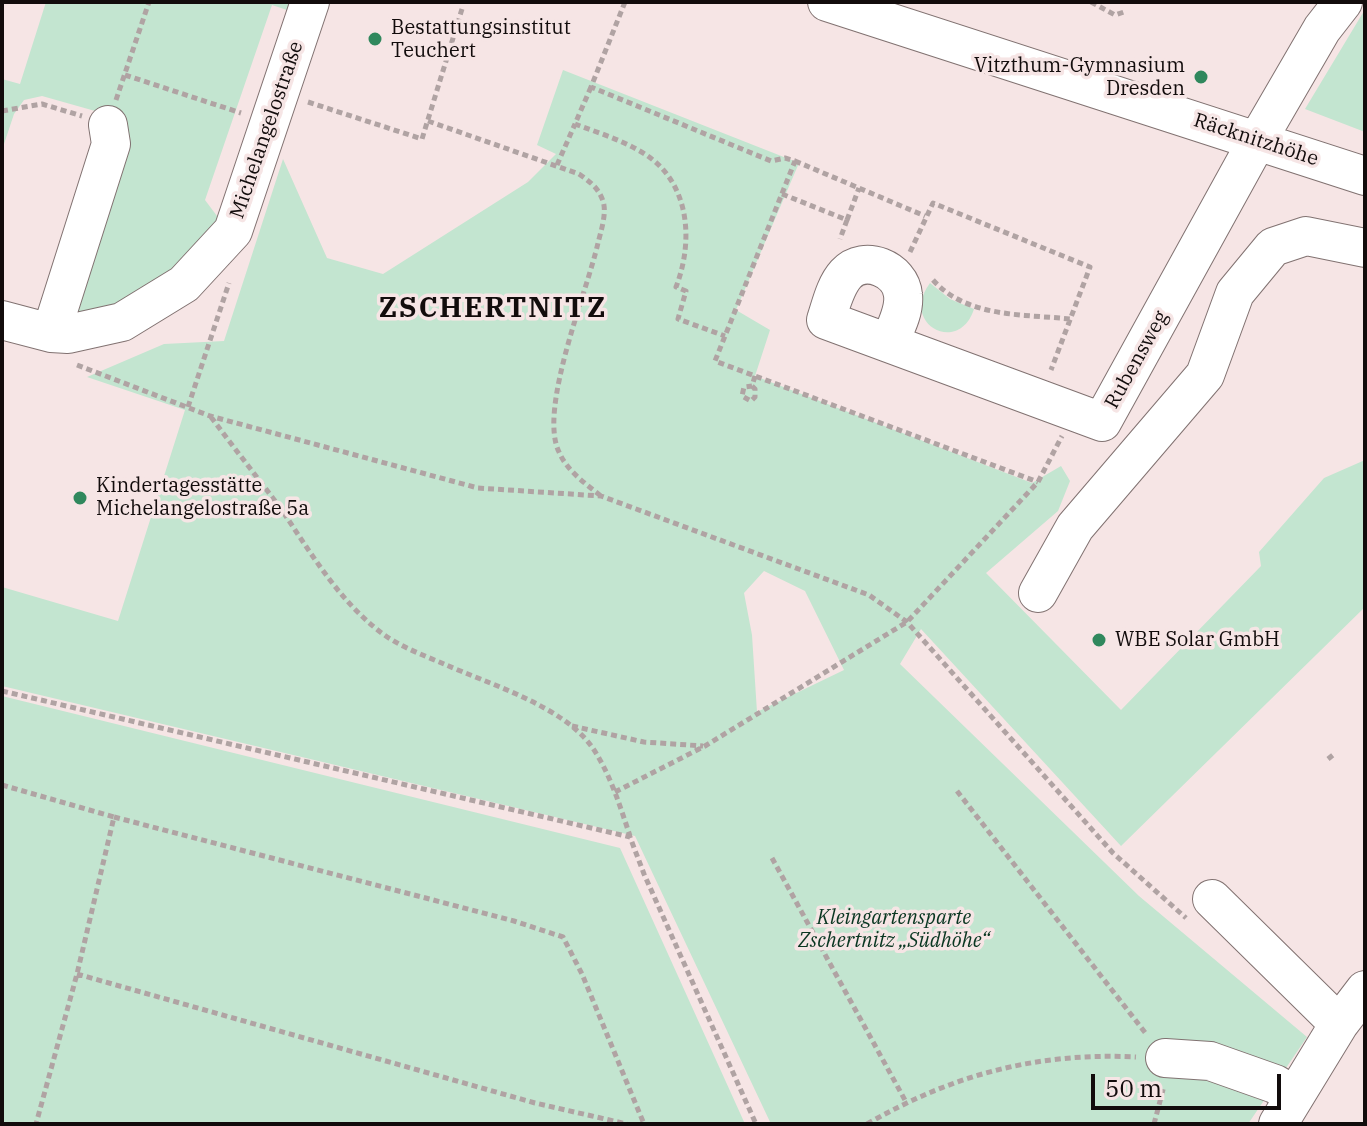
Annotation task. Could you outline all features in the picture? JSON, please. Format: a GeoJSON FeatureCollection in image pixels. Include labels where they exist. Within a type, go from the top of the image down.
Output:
{"type":"FeatureCollection","features":[{"type":"Feature","properties":{"kind":"street","name":"Michelangelostraße"},"geometry":{"type":"LineString","coordinates":[[2,320],[59,334],[122,322],[184,284],[233,231],[310,2]]}},
{"type":"Feature","properties":{"kind":"street","name":"Räcknitzhöhe"},"geometry":{"type":"LineString","coordinates":[[827,2],[1365,176]]}},
{"type":"Feature","properties":{"kind":"street","name":"Rubensweg"},"geometry":{"type":"LineString","coordinates":[[914,267],[892,272],[868,264],[847,271],[838,284],[826,320],[1102,422],[1257,141],[1322,29],[1343,2]]}},
{"type":"Feature","properties":{"kind":"street"},"geometry":{"type":"LineString","coordinates":[[59,334],[111,144],[108,125]]}},
{"type":"Feature","properties":{"kind":"street"},"geometry":{"type":"LineString","coordinates":[[1038,593],[1075,527],[1205,375],[1235,293],[1273,247],[1306,236],[1365,248]]}},
{"type":"Feature","properties":{"kind":"street"},"geometry":{"type":"LineString","coordinates":[[1193,261],[1223,326]]}},
{"type":"Feature","properties":{"kind":"street"},"geometry":{"type":"LineString","coordinates":[[889,343],[914,267]]}},
{"type":"Feature","properties":{"kind":"street"},"geometry":{"type":"LineString","coordinates":[[1204,913],[1339,1024]]}},
{"type":"Feature","properties":{"kind":"street"},"geometry":{"type":"LineString","coordinates":[[1286,1110],[1339,1024],[1365,990]]}},
{"type":"Feature","properties":{"kind":"street"},"geometry":{"type":"LineString","coordinates":[[1165,1058],[1210,1061],[1275,1084],[1286,1110]]}},
{"type":"Feature","properties":{"kind":"path"},"geometry":{"type":"LineString","coordinates":[[149,2],[123,78],[250,116]]}},
{"type":"Feature","properties":{"kind":"path"},"geometry":{"type":"LineString","coordinates":[[557,165],[625,2]]}},
{"type":"Feature","properties":{"kind":"path"},"geometry":{"type":"LineString","coordinates":[[1091,2],[1115,15],[1124,12]]}},
{"type":"Feature","properties":{"kind":"path"},"geometry":{"type":"LineString","coordinates":[[281,92],[422,139],[462,9]]}},
{"type":"Feature","properties":{"kind":"path"},"geometry":{"type":"LineString","coordinates":[[591,87],[745,150]]}},
{"type":"Feature","properties":{"kind":"path"},"geometry":{"type":"LineString","coordinates":[[2,111],[42,104],[108,125]]}},
{"type":"Feature","properties":{"kind":"path"},"geometry":{"type":"LineString","coordinates":[[428,121],[579,174],[595,186],[604,204],[594,260],[557,387],[552,421],[558,452],[567,466],[601,496]]}},
{"type":"Feature","properties":{"kind":"path"},"geometry":{"type":"LineString","coordinates":[[575,124],[637,148],[668,176],[688,226],[686,258],[676,287],[686,291],[678,319],[725,336]]}},
{"type":"Feature","properties":{"kind":"path"},"geometry":{"type":"LineString","coordinates":[[795,161],[925,216]]}},
{"type":"Feature","properties":{"kind":"path"},"geometry":{"type":"LineString","coordinates":[[847,220],[859,188]]}},
{"type":"Feature","properties":{"kind":"path"},"geometry":{"type":"LineString","coordinates":[[1040,399],[1090,267],[933,203],[925,216],[914,267],[961,301],[992,312],[1070,319]]}},
{"type":"Feature","properties":{"kind":"path"},"geometry":{"type":"LineString","coordinates":[[188,407],[229,282]]}},
{"type":"Feature","properties":{"kind":"path"},"geometry":{"type":"LineString","coordinates":[[59,334],[68,362],[210,416],[478,488],[601,496],[869,595],[907,622],[1113,853],[1204,913]]}},
{"type":"Feature","properties":{"kind":"path"},"geometry":{"type":"LineString","coordinates":[[752,386],[755,376]]}},
{"type":"Feature","properties":{"kind":"path"},"geometry":{"type":"LineString","coordinates":[[210,416],[280,509],[325,576],[352,607],[381,633],[534,704],[571,725],[644,742],[705,746]]}},
{"type":"Feature","properties":{"kind":"path"},"geometry":{"type":"LineString","coordinates":[[615,792],[705,746],[907,622],[1038,482],[1064,433]]}},
{"type":"Feature","properties":{"kind":"path"},"geometry":{"type":"LineString","coordinates":[[2,691],[630,837]]}},
{"type":"Feature","properties":{"kind":"path"},"geometry":{"type":"LineString","coordinates":[[571,725],[591,746],[615,792],[644,874],[756,1124]]}},
{"type":"Feature","properties":{"kind":"path"},"geometry":{"type":"LineString","coordinates":[[2,785],[514,921],[563,937],[582,974],[644,1124]]}},
{"type":"Feature","properties":{"kind":"path"},"geometry":{"type":"LineString","coordinates":[[957,791],[1165,1058]]}},
{"type":"Feature","properties":{"kind":"path"},"geometry":{"type":"LineString","coordinates":[[36,1124],[77,974],[114,817]]}},
{"type":"Feature","properties":{"kind":"path"},"geometry":{"type":"LineString","coordinates":[[772,858],[906,1102]]}},
{"type":"Feature","properties":{"kind":"path"},"geometry":{"type":"LineString","coordinates":[[77,974],[535,1103],[627,1124]]}},
{"type":"Feature","properties":{"kind":"path"},"geometry":{"type":"LineString","coordinates":[[867,1124],[906,1102],[966,1077],[1024,1063],[1096,1055],[1165,1058]]}},
{"type":"Feature","properties":{"kind":"green space"},"geometry":{"type":"Polygon","coordinates":[[[46,2],[290,2],[290,11],[272,5],[205,200],[220,220],[197,253],[139,299],[76,317],[80,267],[127,120],[42,96],[24,100],[14,114],[2,150],[2,79],[20,84],[46,2]]]}},
{"type":"Feature","properties":{"kind":"green space"},"geometry":{"type":"Polygon","coordinates":[[[1365,12],[1365,132],[1305,109],[1365,12]]]}},
{"type":"Feature","properties":{"kind":"green space","name":"Kleingartensparte Zschertnitz „Südhöhe“"},"geometry":{"type":"Polygon","coordinates":[[[563,70],[799,163],[736,310],[770,330],[755,376],[1032,483],[1061,466],[1070,481],[1058,511],[986,573],[1121,710],[1261,566],[1259,552],[1324,478],[1365,460],[1365,607],[1121,846],[921,629],[900,664],[1139,896],[1307,1037],[1248,1124],[771,1124],[635,836],[2,686],[2,587],[118,621],[185,410],[87,377],[164,344],[224,341],[283,159],[327,258],[383,274],[528,182],[556,154],[537,145],[563,70]],[[764,571],[744,593],[752,635],[757,712],[844,670],[805,591],[764,571]]]}},
{"type":"Feature","properties":{"kind":"green space"},"geometry":{"type":"Polygon","coordinates":[[[930,283],[950,299],[974,309],[967,323],[956,331],[935,329],[926,322],[922,298],[930,283]]]}},
{"type":"Feature","properties":{"kind":"green space"},"geometry":{"type":"Polygon","coordinates":[[[2,696],[620,848],[745,1124],[2,1124],[2,696]]]}},
{"type":"Feature","properties":{"kind":"place","name":"Bestattungsinstitut Teuchert"},"geometry":{"type":"Point","coordinates":[375,39]}},
{"type":"Feature","properties":{"kind":"place","name":"Vitzthum-Gymnasium Dresden"},"geometry":{"type":"Point","coordinates":[1201,77]}},
{"type":"Feature","properties":{"kind":"place","name":"Kindertagesstätte Michelangelostraße 5a"},"geometry":{"type":"Point","coordinates":[80,498]}},
{"type":"Feature","properties":{"kind":"place","name":"WBE Solar GmbH"},"geometry":{"type":"Point","coordinates":[1099,640]}},
{"type":"Feature","properties":{"kind":"district","name":"ZSCHERTNITZ"},"geometry":{"type":"Point","coordinates":[493,309]}}]}
